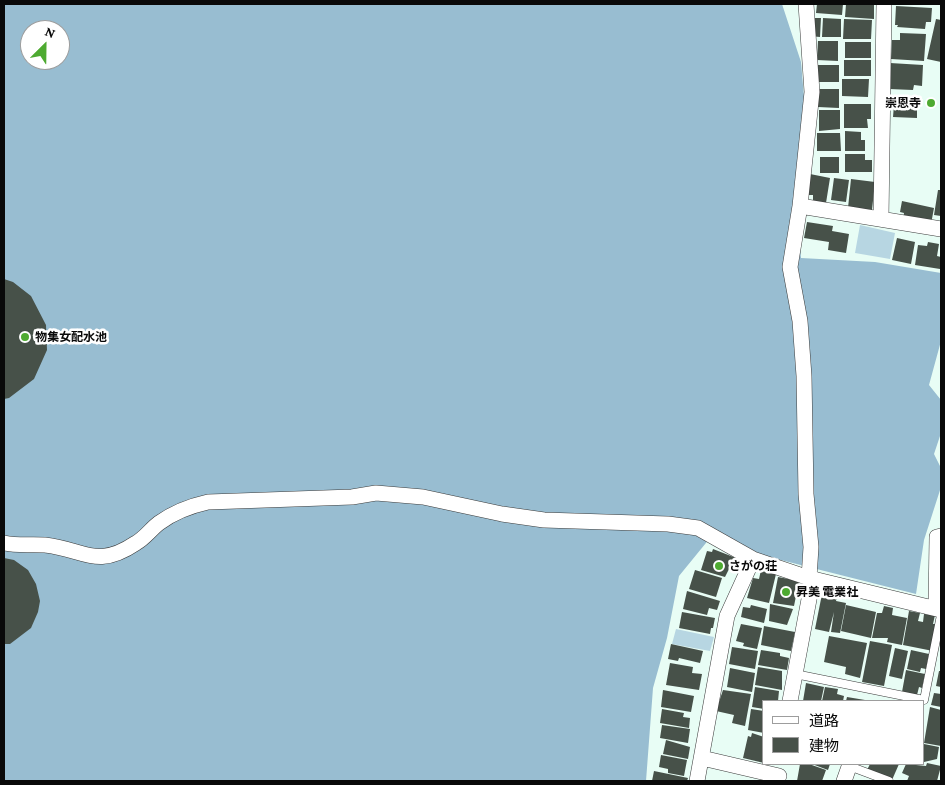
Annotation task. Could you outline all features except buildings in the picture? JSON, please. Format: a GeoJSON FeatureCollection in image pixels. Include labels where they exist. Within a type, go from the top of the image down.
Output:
{"type":"FeatureCollection","features":[{"type":"Feature","properties":{"kind":"street"},"geometry":{"type":"LineString","coordinates":[[790,700],[811,578],[811,546],[806,494],[804,376],[800,321],[790,267],[800,206],[812,92],[806,4]]}},
{"type":"Feature","properties":{"kind":"street"},"geometry":{"type":"LineString","coordinates":[[881,219],[884,4]]}},
{"type":"Feature","properties":{"kind":"street"},"geometry":{"type":"LineString","coordinates":[[800,206],[941,229]]}},
{"type":"Feature","properties":{"kind":"street"},"geometry":{"type":"LineString","coordinates":[[4,543],[19,546],[46,545],[98,558],[121,552],[138,543],[160,522],[186,507],[208,502],[352,497],[376,493],[422,496],[502,514],[544,520],[668,524],[698,528],[753,559],[811,578],[939,610],[937,537],[941,536]]}},
{"type":"Feature","properties":{"kind":"street"},"geometry":{"type":"LineString","coordinates":[[697,781],[727,616],[753,559]]}},
{"type":"Feature","properties":{"kind":"street"},"geometry":{"type":"LineString","coordinates":[[702,758],[779,774]]}},
{"type":"Feature","properties":{"kind":"street"},"geometry":{"type":"LineString","coordinates":[[844,781],[849,765]]}},
{"type":"Feature","properties":{"kind":"lane"},"geometry":{"type":"LineString","coordinates":[[795,674],[924,700],[939,610]]}},
{"type":"Feature","properties":{"kind":"lane"},"geometry":{"type":"LineString","coordinates":[[849,765],[889,781]]}},
{"type":"Feature","properties":{"kind":"shaded area"},"geometry":{"type":"Polygon","coordinates":[[[4,4],[782,4],[801,62],[804,97],[795,189],[801,258],[875,262],[941,273],[941,341],[929,385],[941,400],[941,433],[934,454],[941,468],[941,487],[924,540],[916,594],[753,553],[710,538],[679,576],[667,638],[653,688],[646,781],[4,781],[4,4]]]}},
{"type":"Feature","properties":{"kind":"shaded area"},"geometry":{"type":"Polygon","coordinates":[[[860,225],[895,233],[890,259],[855,253],[860,225]]]}},
{"type":"Feature","properties":{"kind":"shaded area"},"geometry":{"type":"Polygon","coordinates":[[[676,629],[714,637],[710,651],[672,644],[676,629]]]}},
{"type":"Feature","properties":{"kind":"place","name":"崇恩寺"},"geometry":{"type":"Point","coordinates":[931,103]}},
{"type":"Feature","properties":{"kind":"place","name":"物集女配水池"},"geometry":{"type":"Point","coordinates":[25,337]}},
{"type":"Feature","properties":{"kind":"place","name":"さがの荘"},"geometry":{"type":"Point","coordinates":[719,566]}},
{"type":"Feature","properties":{"kind":"place","name":"昇美 電業社"},"geometry":{"type":"Point","coordinates":[786,592]}}]}
